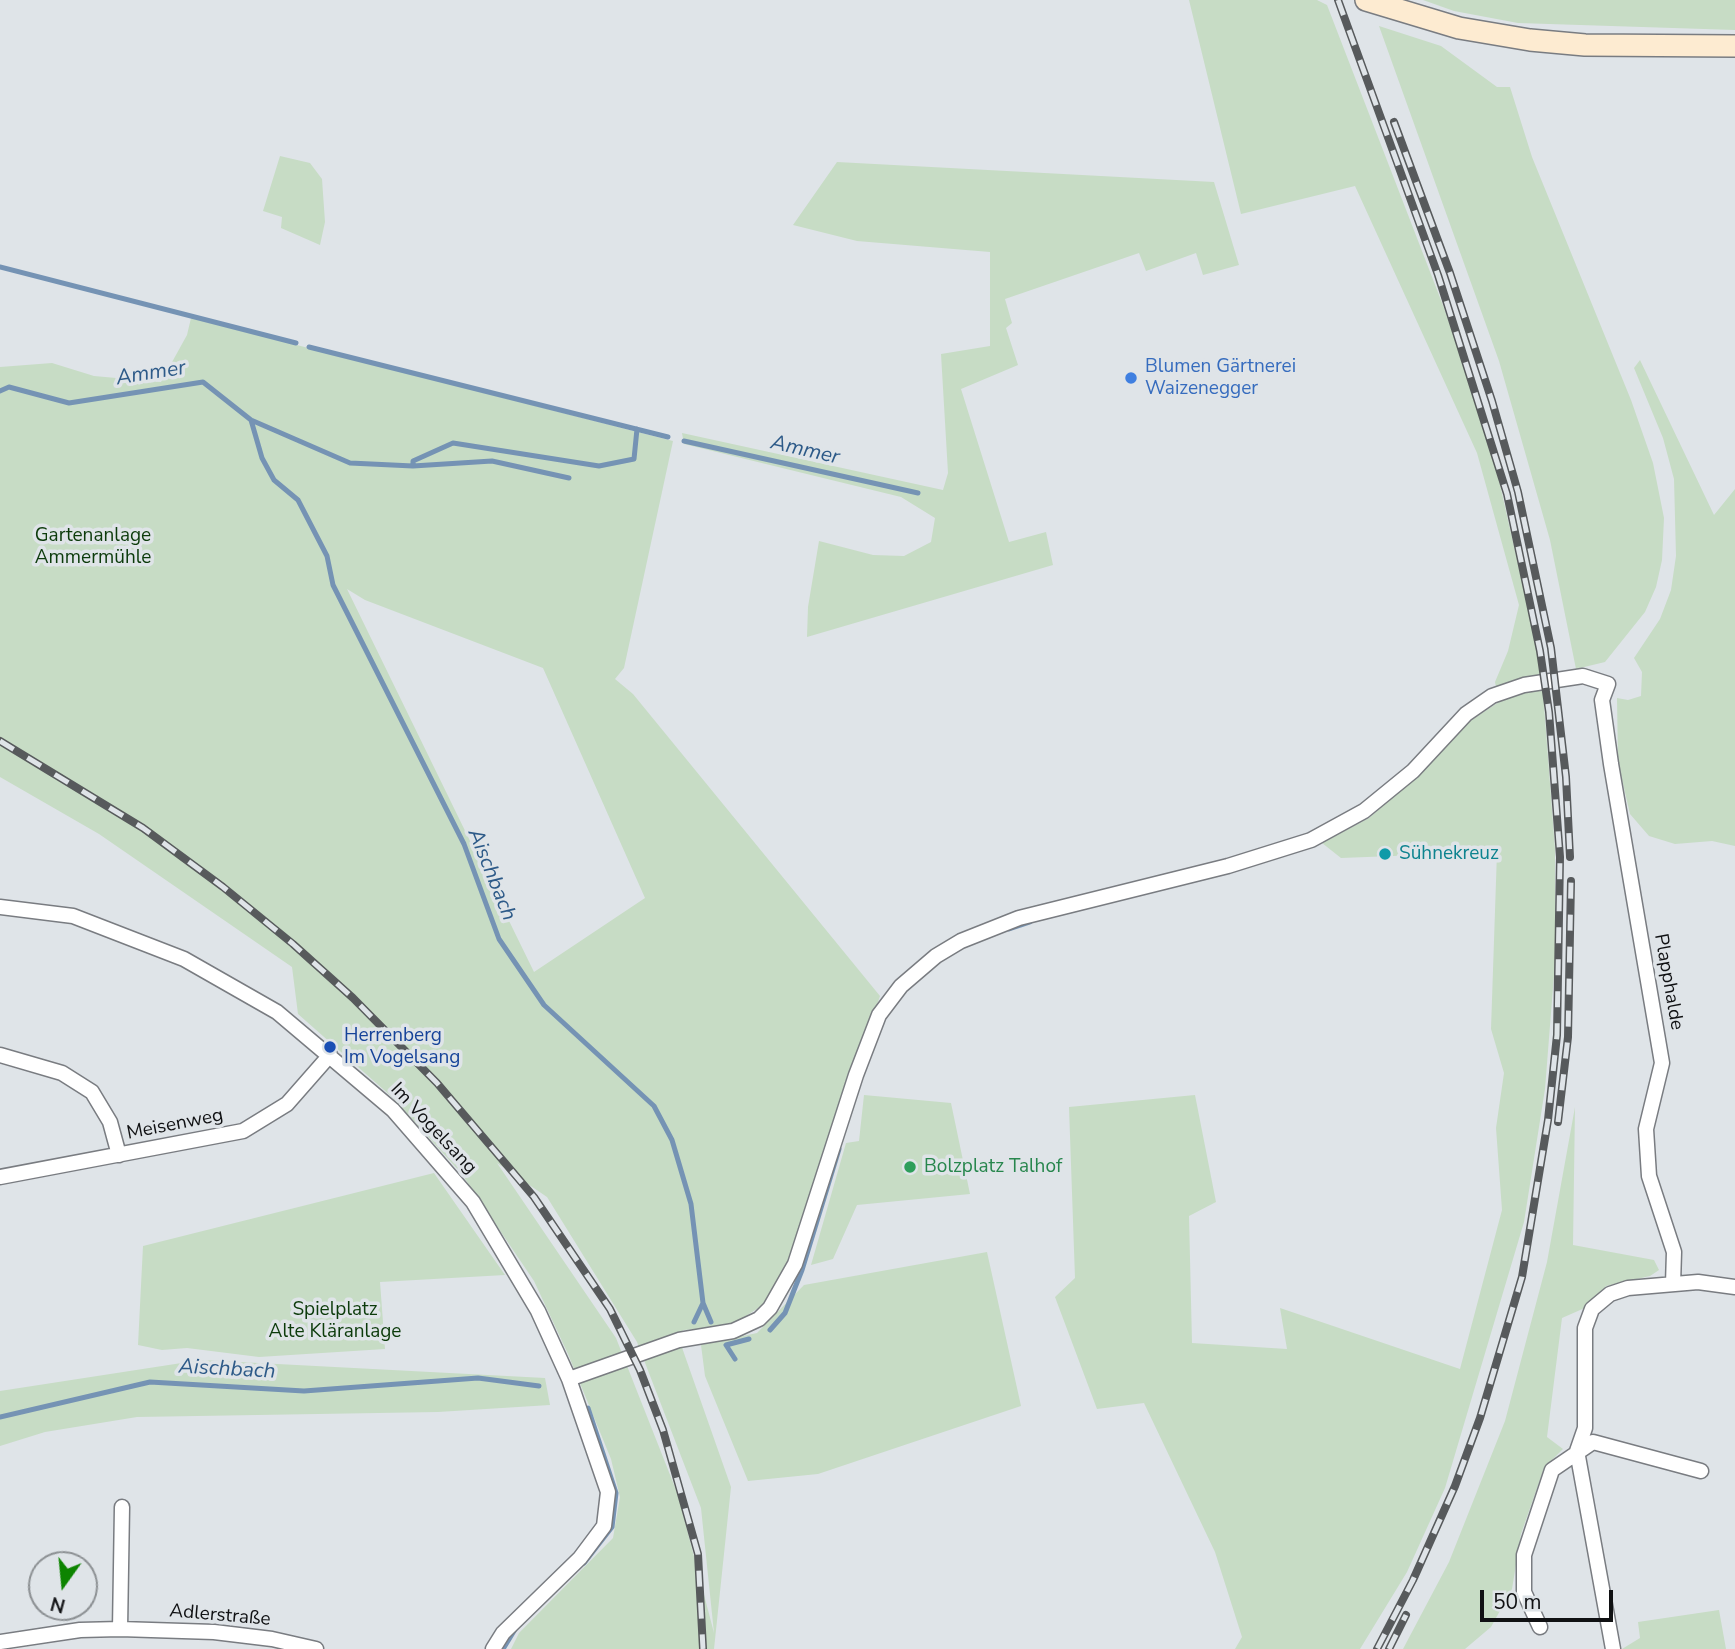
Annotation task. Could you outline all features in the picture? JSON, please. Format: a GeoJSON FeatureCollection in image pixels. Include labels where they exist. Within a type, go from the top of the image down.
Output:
{"type":"FeatureCollection","features":[{"type":"Feature","properties":{"kind":"street"},"geometry":{"type":"LineString","coordinates":[[1366,0],[1458,28],[1549,42],[1735,46]]}},
{"type":"Feature","properties":{"kind":"street","name":"Plapphalde"},"geometry":{"type":"LineString","coordinates":[[569,1379],[679,1340],[733,1331],[759,1319],[770,1308],[795,1264],[879,1015],[901,986],[936,956],[961,940],[1019,918],[1228,866],[1311,840],[1364,811],[1413,771],[1466,714],[1492,696],[1524,685],[1583,677],[1608,684],[1602,700],[1611,764],[1662,1063],[1646,1129],[1649,1176],[1674,1252],[1673,1284]]}},
{"type":"Feature","properties":{"kind":"street","name":"Im Vogelsang"},"geometry":{"type":"LineString","coordinates":[[0,907],[73,916],[184,959],[277,1012],[393,1110],[473,1202],[538,1311],[569,1379],[608,1492],[604,1526],[580,1558],[503,1633],[493,1649]]}},
{"type":"Feature","properties":{"kind":"street"},"geometry":{"type":"LineString","coordinates":[[0,1055],[62,1073],[92,1092],[110,1122],[119,1155]]}},
{"type":"Feature","properties":{"kind":"street","name":"Meisenweg"},"geometry":{"type":"LineString","coordinates":[[0,1177],[243,1131],[287,1104],[330,1055]]}},
{"type":"Feature","properties":{"kind":"street"},"geometry":{"type":"LineString","coordinates":[[1613,1649],[1577,1451],[1585,1428],[1585,1328],[1592,1309],[1610,1294],[1628,1288],[1698,1282],[1735,1287]]}},
{"type":"Feature","properties":{"kind":"street"},"geometry":{"type":"LineString","coordinates":[[1540,1627],[1524,1592],[1524,1555],[1552,1470],[1593,1442],[1700,1471]]}},
{"type":"Feature","properties":{"kind":"street"},"geometry":{"type":"LineString","coordinates":[[120,1629],[121,1507]]}},
{"type":"Feature","properties":{"kind":"street","name":"Adlerstraße"},"geometry":{"type":"LineString","coordinates":[[0,1642],[80,1630],[120,1629],[214,1632],[272,1639],[316,1649]]}},
{"type":"Feature","properties":{"kind":"green space"},"geometry":{"type":"Polygon","coordinates":[[[1189,0],[1317,0],[1327,5],[1444,308],[1491,445],[1541,666],[1555,849],[1555,962],[1545,1089],[1524,1222],[1445,1488],[1407,1572],[1360,1649],[1235,1649],[1242,1637],[1215,1552],[1144,1403],[1097,1409],[1055,1297],[1075,1278],[1069,1107],[1195,1095],[1216,1202],[1189,1216],[1192,1343],[1287,1349],[1280,1308],[1460,1369],[1502,1210],[1496,1128],[1504,1073],[1491,1029],[1497,852],[1341,858],[1322,843],[1369,818],[1417,776],[1470,721],[1499,702],[1495,682],[1508,651],[1519,605],[1477,453],[1355,186],[1241,214],[1189,0]]]}},
{"type":"Feature","properties":{"kind":"green space"},"geometry":{"type":"Polygon","coordinates":[[[1423,0],[1735,0],[1735,30],[1518,23],[1454,11],[1423,0]]]}},
{"type":"Feature","properties":{"kind":"green space"},"geometry":{"type":"Polygon","coordinates":[[[1379,26],[1441,46],[1497,87],[1510,87],[1532,157],[1631,400],[1653,463],[1664,518],[1662,560],[1656,587],[1645,612],[1605,662],[1576,669],[1550,540],[1499,361],[1379,26]]]}},
{"type":"Feature","properties":{"kind":"green space"},"geometry":{"type":"Polygon","coordinates":[[[280,156],[310,163],[322,179],[325,222],[320,245],[281,228],[282,217],[263,211],[280,156]]]}},
{"type":"Feature","properties":{"kind":"green space"},"geometry":{"type":"Polygon","coordinates":[[[837,162],[1214,182],[1239,265],[1203,275],[1196,253],[1146,271],[1139,253],[1005,299],[1012,323],[1006,328],[1018,365],[961,389],[1009,542],[1046,532],[1053,565],[807,637],[808,607],[819,541],[873,555],[904,556],[931,542],[935,518],[901,497],[684,444],[682,433],[943,490],[948,473],[941,354],[990,346],[990,252],[857,241],[793,225],[837,162]]]}},
{"type":"Feature","properties":{"kind":"green space","name":"Gartenanlage Ammermühle"},"geometry":{"type":"Polygon","coordinates":[[[191,318],[673,441],[624,668],[615,679],[633,694],[880,996],[791,1262],[769,1301],[729,1327],[683,1330],[679,1339],[731,1487],[714,1649],[511,1649],[519,1633],[613,1538],[620,1497],[611,1459],[568,1354],[534,1281],[461,1173],[392,1097],[298,1014],[292,967],[99,834],[0,777],[0,367],[52,363],[94,376],[161,382],[187,335],[191,318]],[[347,589],[534,972],[645,898],[543,668],[365,600],[347,589]],[[497,1163],[616,1338],[678,1495],[714,1633],[701,1508],[637,1342],[547,1197],[497,1163]]]}},
{"type":"Feature","properties":{"kind":"green space"},"geometry":{"type":"Polygon","coordinates":[[[1640,360],[1714,515],[1735,489],[1735,846],[1712,841],[1675,844],[1649,836],[1630,814],[1618,762],[1617,698],[1628,700],[1641,696],[1642,672],[1634,658],[1660,619],[1671,590],[1676,556],[1674,479],[1663,438],[1634,368],[1640,360]]]}},
{"type":"Feature","properties":{"kind":"green space","name":"Bolzplatz Talhof"},"geometry":{"type":"Polygon","coordinates":[[[864,1095],[951,1103],[970,1194],[857,1205],[833,1259],[811,1265],[846,1143],[859,1141],[864,1095]]]}},
{"type":"Feature","properties":{"kind":"green space"},"geometry":{"type":"Polygon","coordinates":[[[1575,1107],[1573,1245],[1654,1260],[1659,1270],[1650,1276],[1606,1286],[1587,1307],[1562,1318],[1547,1437],[1563,1449],[1544,1468],[1521,1534],[1512,1589],[1491,1627],[1465,1649],[1403,1649],[1449,1562],[1505,1421],[1547,1262],[1575,1107]]]}},
{"type":"Feature","properties":{"kind":"green space","name":"Spielplatz Alte Kläranlage"},"geometry":{"type":"Polygon","coordinates":[[[434,1173],[505,1275],[380,1282],[385,1349],[259,1357],[187,1348],[162,1350],[138,1345],[143,1246],[434,1173]]]}},
{"type":"Feature","properties":{"kind":"green space"},"geometry":{"type":"Polygon","coordinates":[[[987,1252],[1021,1406],[818,1474],[748,1481],[705,1376],[701,1345],[757,1333],[804,1285],[987,1252]]]}},
{"type":"Feature","properties":{"kind":"green space"},"geometry":{"type":"Polygon","coordinates":[[[201,1360],[545,1378],[550,1405],[438,1412],[137,1417],[45,1432],[0,1446],[0,1391],[201,1360]]]}},
{"type":"Feature","properties":{"kind":"green space"},"geometry":{"type":"Polygon","coordinates":[[[1719,1610],[1726,1649],[1622,1649],[1640,1638],[1638,1622],[1719,1610]]]}},
{"type":"Feature","properties":{"kind":"waterway","name":"Ammer"},"geometry":{"type":"LineString","coordinates":[[0,267],[296,343]]}},
{"type":"Feature","properties":{"kind":"waterway","name":"Ammer"},"geometry":{"type":"LineString","coordinates":[[309,347],[668,437]]}},
{"type":"Feature","properties":{"kind":"waterway","name":"Ammer"},"geometry":{"type":"LineString","coordinates":[[0,391],[9,387],[69,403],[203,382],[251,420],[350,463],[413,466],[492,461],[569,478]]}},
{"type":"Feature","properties":{"kind":"waterway","name":"Aischbach"},"geometry":{"type":"LineString","coordinates":[[251,420],[262,458],[274,480],[298,500],[327,556],[333,585],[464,844],[499,939],[544,1005],[654,1106],[672,1140],[691,1204],[703,1303],[711,1322]]}},
{"type":"Feature","properties":{"kind":"waterway","name":"Ammer"},"geometry":{"type":"LineString","coordinates":[[413,466],[413,461],[453,443],[599,466],[634,459],[637,429]]}},
{"type":"Feature","properties":{"kind":"waterway","name":"Ammer"},"geometry":{"type":"LineString","coordinates":[[684,441],[918,493]]}},
{"type":"Feature","properties":{"kind":"waterway"},"geometry":{"type":"LineString","coordinates":[[1009,929],[1030,922]]}},
{"type":"Feature","properties":{"kind":"waterway"},"geometry":{"type":"LineString","coordinates":[[770,1330],[785,1313],[802,1270],[839,1149]]}},
{"type":"Feature","properties":{"kind":"waterway","name":"Aischbach"},"geometry":{"type":"LineString","coordinates":[[694,1322],[703,1303]]}},
{"type":"Feature","properties":{"kind":"waterway"},"geometry":{"type":"LineString","coordinates":[[735,1359],[726,1345],[749,1339]]}},
{"type":"Feature","properties":{"kind":"waterway","name":"Aischbach"},"geometry":{"type":"LineString","coordinates":[[0,1417],[150,1382],[304,1391],[478,1378],[539,1386]]}},
{"type":"Feature","properties":{"kind":"waterway"},"geometry":{"type":"LineString","coordinates":[[584,1563],[612,1527],[616,1493],[588,1408]]}},
{"type":"Feature","properties":{"kind":"waterway"},"geometry":{"type":"LineString","coordinates":[[503,1649],[514,1631]]}},
{"type":"Feature","properties":{"kind":"railway"},"geometry":{"type":"LineString","coordinates":[[1338,0],[1438,275],[1507,494],[1540,651],[1549,712],[1560,857],[1557,1035],[1548,1120],[1522,1277],[1480,1418],[1455,1486],[1413,1580],[1377,1649]]}},
{"type":"Feature","properties":{"kind":"railway"},"geometry":{"type":"LineString","coordinates":[[1394,122],[1450,273],[1492,401],[1518,492],[1551,648],[1566,777],[1570,857]]}},
{"type":"Feature","properties":{"kind":"railway"},"geometry":{"type":"LineString","coordinates":[[0,741],[143,828],[223,887],[293,944],[353,998],[437,1083],[534,1197],[610,1309],[640,1370],[663,1430],[698,1554],[703,1649]]}},
{"type":"Feature","properties":{"kind":"railway"},"geometry":{"type":"LineString","coordinates":[[1558,1122],[1568,1037],[1571,881]]}},
{"type":"Feature","properties":{"kind":"railway"},"geometry":{"type":"LineString","coordinates":[[1389,1649],[1406,1615]]}},
{"type":"Feature","properties":{"kind":"place","name":"Blumen Gärtnerei Waizenegger"},"geometry":{"type":"Point","coordinates":[1131,378]}},
{"type":"Feature","properties":{"kind":"place","name":"Sühnekreuz"},"geometry":{"type":"Point","coordinates":[1385,854]}},
{"type":"Feature","properties":{"kind":"place","name":"Herrenberg Im Vogelsang"},"geometry":{"type":"Point","coordinates":[330,1047]}},
{"type":"Feature","properties":{"kind":"place","name":"Bolzplatz Talhof"},"geometry":{"type":"Point","coordinates":[910,1167]}}]}
